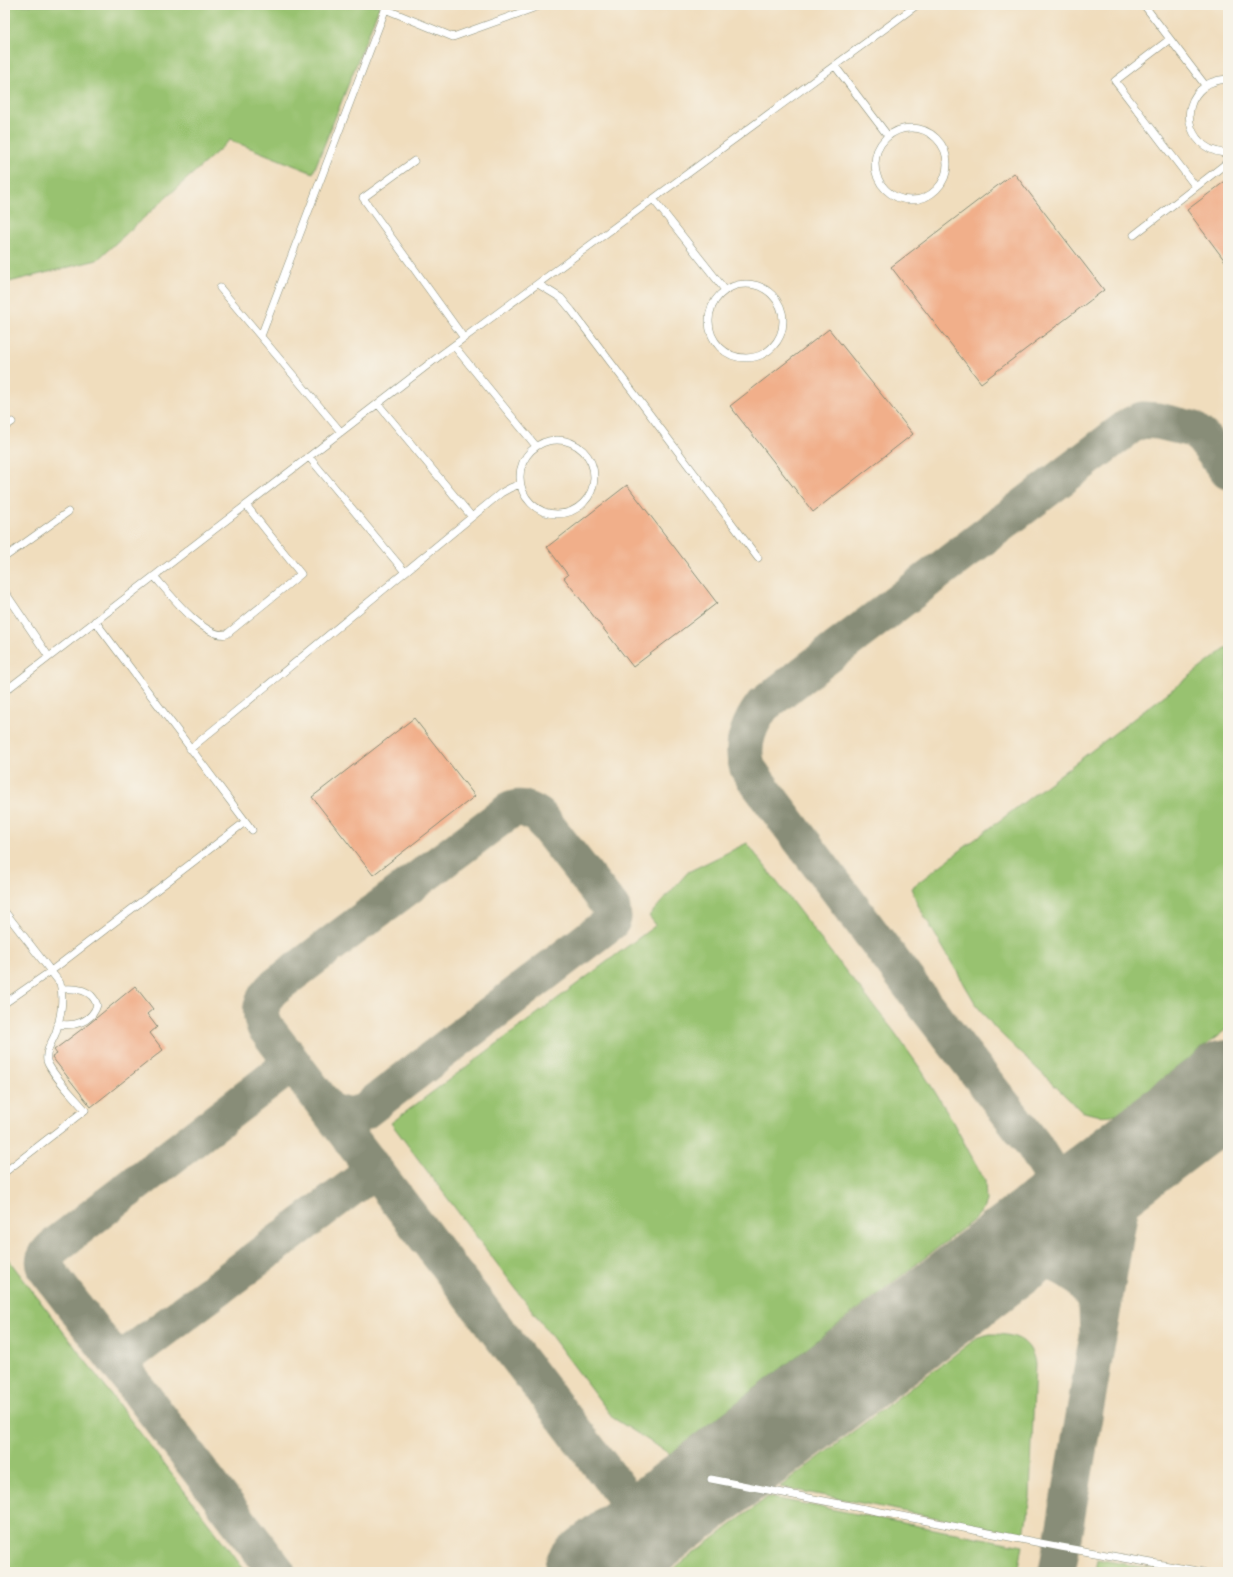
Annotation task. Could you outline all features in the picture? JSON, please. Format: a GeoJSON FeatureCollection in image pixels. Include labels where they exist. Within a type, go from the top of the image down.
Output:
{"type":"FeatureCollection","features":[{"type":"Feature","properties":{"kind":"lane"},"geometry":{"type":"LineString","coordinates":[[261,336],[386,7],[454,37],[542,5]]}},
{"type":"Feature","properties":{"kind":"lane"},"geometry":{"type":"LineString","coordinates":[[5,691],[464,338],[917,5]]}},
{"type":"Feature","properties":{"kind":"lane"},"geometry":{"type":"LineString","coordinates":[[1144,5],[1205,85]]}},
{"type":"Feature","properties":{"kind":"lane"},"geometry":{"type":"LineString","coordinates":[[1170,38],[1115,80],[1196,187]]}},
{"type":"Feature","properties":{"kind":"lane"},"geometry":{"type":"LineString","coordinates":[[835,66],[888,136]]}},
{"type":"Feature","properties":{"kind":"lane"},"geometry":{"type":"LineString","coordinates":[[1228,79],[1216,80],[1205,85],[1196,94],[1190,106],[1189,118],[1192,131],[1198,141],[1208,149],[1221,153],[1228,153]]}},
{"type":"Feature","properties":{"kind":"lane"},"geometry":{"type":"LineString","coordinates":[[909,128],[921,129],[931,134],[940,142],[945,153],[947,164],[945,176],[940,186],[931,194],[908,200],[896,197],[886,190],[879,180],[875,169],[876,157],[880,146],[888,136],[898,130],[909,128]]}},
{"type":"Feature","properties":{"kind":"lane"},"geometry":{"type":"LineString","coordinates":[[414,162],[363,198],[464,338]]}},
{"type":"Feature","properties":{"kind":"lane"},"geometry":{"type":"LineString","coordinates":[[1134,235],[1228,162]]}},
{"type":"Feature","properties":{"kind":"lane"},"geometry":{"type":"LineString","coordinates":[[653,199],[725,290]]}},
{"type":"Feature","properties":{"kind":"lane"},"geometry":{"type":"LineString","coordinates":[[538,284],[561,298],[572,311],[758,558]]}},
{"type":"Feature","properties":{"kind":"lane"},"geometry":{"type":"LineString","coordinates":[[748,284],[760,286],[770,292],[778,301],[783,312],[784,324],[781,336],[774,346],[765,354],[753,358],[740,358],[728,354],[718,346],[711,336],[709,323],[710,310],[716,299],[725,290],[736,285],[748,284]]}},
{"type":"Feature","properties":{"kind":"lane"},"geometry":{"type":"LineString","coordinates":[[220,288],[341,432]]}},
{"type":"Feature","properties":{"kind":"lane"},"geometry":{"type":"LineString","coordinates":[[454,346],[536,446]]}},
{"type":"Feature","properties":{"kind":"lane"},"geometry":{"type":"LineString","coordinates":[[378,404],[472,517]]}},
{"type":"Feature","properties":{"kind":"lane"},"geometry":{"type":"LineString","coordinates":[[5,427],[12,422]]}},
{"type":"Feature","properties":{"kind":"lane"},"geometry":{"type":"LineString","coordinates":[[558,440],[570,442],[581,448],[588,457],[593,468],[594,480],[591,492],[585,502],[576,509],[564,514],[551,514],[539,510],[529,502],[522,491],[519,479],[521,466],[526,455],[536,446],[546,441],[558,440]]}},
{"type":"Feature","properties":{"kind":"lane"},"geometry":{"type":"LineString","coordinates":[[309,457],[405,572]]}},
{"type":"Feature","properties":{"kind":"lane"},"geometry":{"type":"LineString","coordinates":[[190,748],[501,493],[520,484]]}},
{"type":"Feature","properties":{"kind":"lane"},"geometry":{"type":"LineString","coordinates":[[154,576],[196,622],[214,634],[221,636],[227,634],[301,574],[246,505]]}},
{"type":"Feature","properties":{"kind":"lane"},"geometry":{"type":"LineString","coordinates":[[5,556],[68,512]]}},
{"type":"Feature","properties":{"kind":"lane"},"geometry":{"type":"LineString","coordinates":[[5,592],[49,656]]}},
{"type":"Feature","properties":{"kind":"lane"},"geometry":{"type":"LineString","coordinates":[[95,621],[252,830]]}},
{"type":"Feature","properties":{"kind":"lane"},"geometry":{"type":"LineString","coordinates":[[5,1003],[51,972],[245,822]]}},
{"type":"Feature","properties":{"kind":"lane"},"geometry":{"type":"LineString","coordinates":[[5,912],[60,983],[62,989],[58,1024],[56,1034],[50,1045],[47,1060],[51,1069],[85,1110],[5,1172]]}},
{"type":"Feature","properties":{"kind":"lane"},"geometry":{"type":"LineString","coordinates":[[58,1024],[71,1026],[76,1025],[93,1014],[97,1005],[95,999],[82,990],[74,988],[62,989]]}},
{"type":"Feature","properties":{"kind":"lane"},"geometry":{"type":"LineString","coordinates":[[710,1479],[1062,1547],[1203,1572]]}},
{"type":"Feature","properties":{"kind":"green space"},"geometry":{"type":"Polygon","coordinates":[[[5,5],[380,5],[313,173],[230,140],[97,260],[5,283],[5,5]]]}},
{"type":"Feature","properties":{"kind":"green space"},"geometry":{"type":"Polygon","coordinates":[[[1228,647],[1228,1028],[1118,1113],[1103,1116],[1081,1111],[995,1028],[977,1006],[918,905],[911,888],[1228,647]]]}},
{"type":"Feature","properties":{"kind":"green space"},"geometry":{"type":"Polygon","coordinates":[[[747,843],[829,950],[893,1030],[920,1068],[948,1113],[985,1181],[986,1201],[982,1211],[975,1219],[670,1454],[613,1418],[391,1123],[656,925],[649,916],[688,872],[747,843]]]}},
{"type":"Feature","properties":{"kind":"green space"},"geometry":{"type":"Polygon","coordinates":[[[5,1255],[246,1572],[5,1572],[5,1255]]]}},
{"type":"Feature","properties":{"kind":"green space"},"geometry":{"type":"Polygon","coordinates":[[[990,1334],[1006,1335],[1020,1339],[1029,1348],[1035,1363],[1030,1497],[1024,1535],[780,1487],[978,1337],[990,1334]]]}},
{"type":"Feature","properties":{"kind":"green space"},"geometry":{"type":"Polygon","coordinates":[[[768,1497],[1023,1546],[1018,1572],[669,1572],[768,1497]]]}},
{"type":"Feature","properties":{"kind":"green space"},"geometry":{"type":"Polygon","coordinates":[[[1097,1559],[1170,1572],[1095,1572],[1097,1559]]]}},
{"type":"Feature","properties":{"kind":"building"},"geometry":{"type":"Polygon","coordinates":[[[1014,173],[1104,290],[981,383],[891,267],[1014,173]]]}},
{"type":"Feature","properties":{"kind":"building"},"geometry":{"type":"Polygon","coordinates":[[[1228,179],[1228,265],[1187,210],[1228,179]]]}},
{"type":"Feature","properties":{"kind":"building"},"geometry":{"type":"Polygon","coordinates":[[[829,329],[913,434],[813,512],[730,406],[829,329]]]}},
{"type":"Feature","properties":{"kind":"building"},"geometry":{"type":"Polygon","coordinates":[[[627,485],[717,603],[633,667],[564,578],[568,575],[547,547],[627,485]]]}},
{"type":"Feature","properties":{"kind":"building"},"geometry":{"type":"Polygon","coordinates":[[[414,718],[475,796],[373,875],[312,797],[414,718]]]}},
{"type":"Feature","properties":{"kind":"building"},"geometry":{"type":"Polygon","coordinates":[[[135,986],[153,1009],[147,1014],[157,1027],[150,1033],[163,1050],[91,1107],[52,1057],[57,1054],[54,1050],[135,986]]]}},
{"type":"Feature","properties":{"kind":"taxiway"},"geometry":{"type":"LineString","coordinates":[[1098,1337],[1097,1308],[1089,1259],[1079,1232],[1054,1178],[1033,1144],[922,1001],[755,779],[749,770],[745,757],[746,741],[754,718],[763,705],[1131,425],[1142,420],[1158,421],[1192,429],[1203,438],[1228,471]]}},
{"type":"Feature","properties":{"kind":"taxiway"},"geometry":{"type":"LineString","coordinates":[[330,1112],[349,1116],[363,1112],[611,922],[613,918],[612,909],[539,816],[521,808],[509,811],[273,988],[263,1001],[261,1011],[265,1027],[640,1517],[644,1519],[658,1520]]}},
{"type":"Feature","properties":{"kind":"taxiway"},"geometry":{"type":"LineString","coordinates":[[277,1572],[46,1269],[44,1262],[48,1253],[56,1245],[281,1072],[286,1053]]}},
{"type":"Feature","properties":{"kind":"taxiway"},"geometry":{"type":"LineString","coordinates":[[1057,1572],[1121,1203],[1128,1177],[1143,1151]]}},
{"type":"Feature","properties":{"kind":"taxiway"},"geometry":{"type":"LineString","coordinates":[[123,1370],[126,1360],[131,1353],[363,1179],[368,1161]]}},
{"type":"Feature","properties":{"kind":"taxiway"},"geometry":{"type":"LineString","coordinates":[[1005,1256],[1033,1258],[1059,1265],[1070,1271],[1081,1280],[1089,1290],[1096,1304]]}},
{"type":"Feature","properties":{"kind":"runway"},"geometry":{"type":"LineString","coordinates":[[590,1572],[1228,1086]]}}]}
